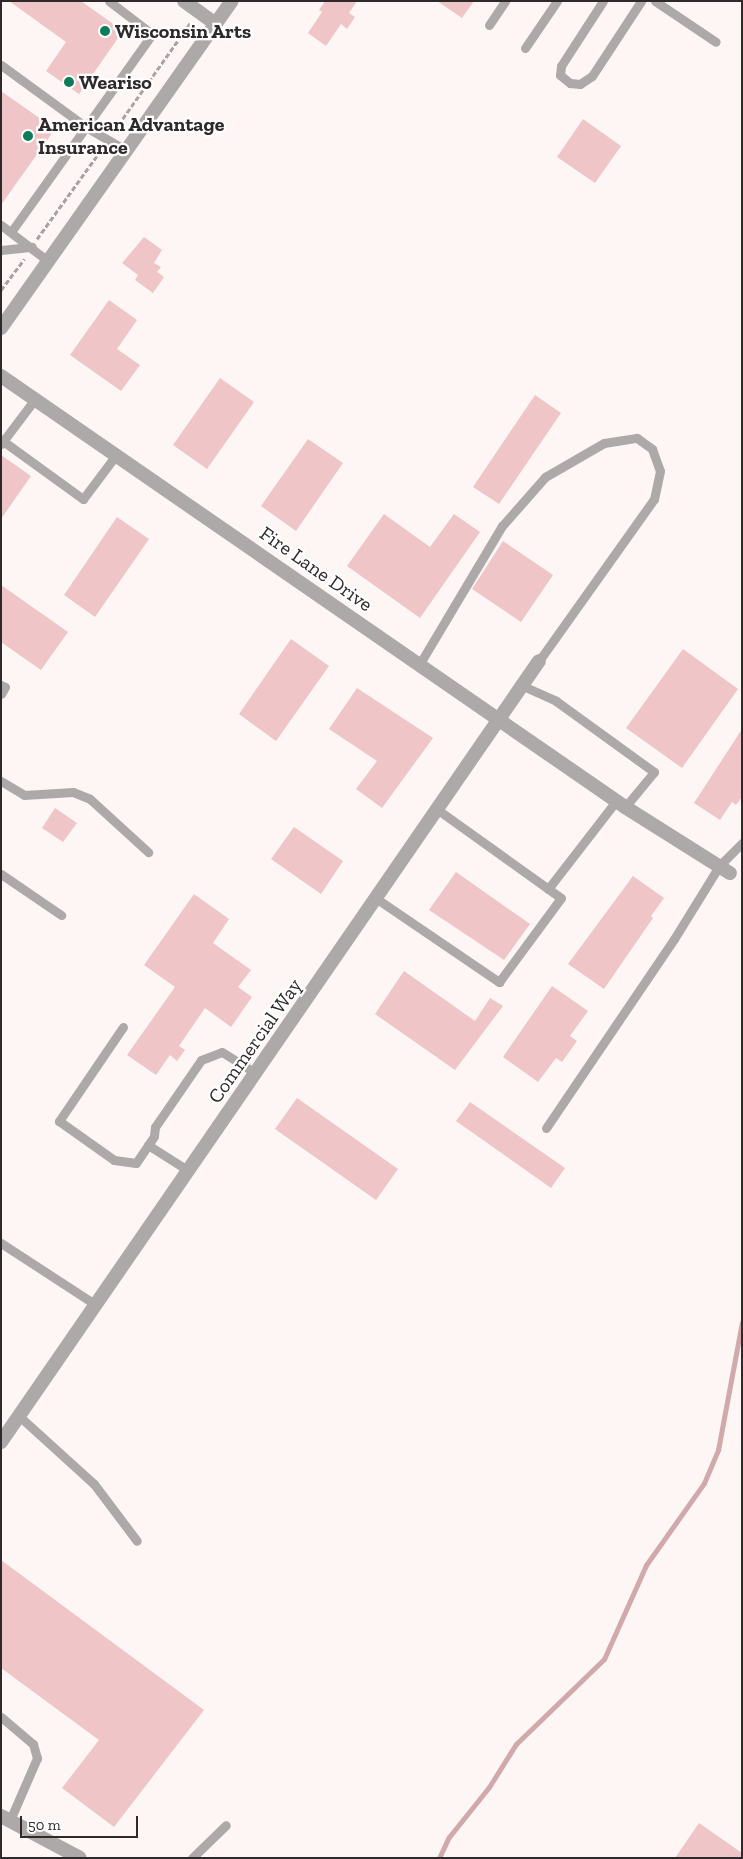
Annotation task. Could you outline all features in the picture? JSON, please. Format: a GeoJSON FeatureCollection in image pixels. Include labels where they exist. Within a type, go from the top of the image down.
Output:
{"type":"FeatureCollection","features":[{"type":"Feature","properties":{"kind":"street"},"geometry":{"type":"LineString","coordinates":[[184,1],[216,24]]}},
{"type":"Feature","properties":{"kind":"street"},"geometry":{"type":"LineString","coordinates":[[1,328],[232,1]]}},
{"type":"Feature","properties":{"kind":"street","name":"Fire Lane Drive"},"geometry":{"type":"LineString","coordinates":[[1,376],[616,801],[725,870]]}},
{"type":"Feature","properties":{"kind":"street","name":"Commercial Way"},"geometry":{"type":"LineString","coordinates":[[1,1442],[377,899],[539,661]]}},
{"type":"Feature","properties":{"kind":"street"},"geometry":{"type":"LineString","coordinates":[[6,1818],[80,1858]]}},
{"type":"Feature","properties":{"kind":"lane"},"geometry":{"type":"LineString","coordinates":[[11,232],[152,34],[109,1]]}},
{"type":"Feature","properties":{"kind":"lane"},"geometry":{"type":"LineString","coordinates":[[489,25],[505,1]]}},
{"type":"Feature","properties":{"kind":"lane"},"geometry":{"type":"LineString","coordinates":[[525,48],[557,1]]}},
{"type":"Feature","properties":{"kind":"lane"},"geometry":{"type":"LineString","coordinates":[[603,1],[561,66],[560,75],[570,83],[580,84],[592,76],[641,1]]}},
{"type":"Feature","properties":{"kind":"lane"},"geometry":{"type":"LineString","coordinates":[[655,1],[716,42]]}},
{"type":"Feature","properties":{"kind":"lane"},"geometry":{"type":"LineString","coordinates":[[1,65],[86,127],[126,150]]}},
{"type":"Feature","properties":{"kind":"lane"},"geometry":{"type":"LineString","coordinates":[[1,225],[48,261]]}},
{"type":"Feature","properties":{"kind":"lane"},"geometry":{"type":"LineString","coordinates":[[1,250],[32,247]]}},
{"type":"Feature","properties":{"kind":"lane"},"geometry":{"type":"LineString","coordinates":[[35,399],[2,443],[83,499],[116,455]]}},
{"type":"Feature","properties":{"kind":"lane"},"geometry":{"type":"LineString","coordinates":[[419,664],[502,526],[545,477],[604,443],[637,438],[652,449],[660,471],[654,498],[539,661]]}},
{"type":"Feature","properties":{"kind":"lane"},"geometry":{"type":"LineString","coordinates":[[1,685],[5,687],[1,694]]}},
{"type":"Feature","properties":{"kind":"lane"},"geometry":{"type":"LineString","coordinates":[[523,686],[556,701],[654,772],[616,801],[548,889]]}},
{"type":"Feature","properties":{"kind":"lane"},"geometry":{"type":"LineString","coordinates":[[1,781],[24,795],[73,792],[90,799],[148,852]]}},
{"type":"Feature","properties":{"kind":"lane"},"geometry":{"type":"LineString","coordinates":[[377,899],[499,982],[561,898],[438,810]]}},
{"type":"Feature","properties":{"kind":"lane"},"geometry":{"type":"LineString","coordinates":[[546,1128],[674,939],[725,870],[742,843]]}},
{"type":"Feature","properties":{"kind":"lane"},"geometry":{"type":"LineString","coordinates":[[1,874],[61,915]]}},
{"type":"Feature","properties":{"kind":"lane"},"geometry":{"type":"LineString","coordinates":[[123,1028],[59,1121],[114,1160],[136,1163],[154,1136],[155,1126],[202,1060],[222,1052],[256,1073]]}},
{"type":"Feature","properties":{"kind":"lane"},"geometry":{"type":"LineString","coordinates":[[148,1145],[189,1171]]}},
{"type":"Feature","properties":{"kind":"lane"},"geometry":{"type":"LineString","coordinates":[[1,1243],[96,1305]]}},
{"type":"Feature","properties":{"kind":"lane"},"geometry":{"type":"LineString","coordinates":[[19,1416],[94,1484],[137,1541]]}},
{"type":"Feature","properties":{"kind":"lane"},"geometry":{"type":"LineString","coordinates":[[1,1717],[33,1744],[37,1758],[6,1818]]}},
{"type":"Feature","properties":{"kind":"lane"},"geometry":{"type":"LineString","coordinates":[[192,1858],[226,1825]]}},
{"type":"Feature","properties":{"kind":"building"},"geometry":{"type":"Polygon","coordinates":[[[9,1],[81,1],[123,31],[79,94],[46,71],[66,42],[9,1]]]}},
{"type":"Feature","properties":{"kind":"building"},"geometry":{"type":"Polygon","coordinates":[[[325,1],[357,1],[349,13],[355,17],[347,29],[341,24],[326,46],[308,33],[322,12],[319,10],[325,1]]]}},
{"type":"Feature","properties":{"kind":"building"},"geometry":{"type":"Polygon","coordinates":[[[437,1],[474,1],[462,18],[437,1]]]}},
{"type":"Feature","properties":{"kind":"building"},"geometry":{"type":"Polygon","coordinates":[[[1,91],[55,129],[1,205],[1,91]]]}},
{"type":"Feature","properties":{"kind":"building"},"geometry":{"type":"Polygon","coordinates":[[[583,119],[621,146],[595,183],[557,157],[583,119]]]}},
{"type":"Feature","properties":{"kind":"building"},"geometry":{"type":"Polygon","coordinates":[[[144,237],[162,250],[154,263],[161,267],[157,272],[164,277],[153,293],[135,280],[138,275],[122,263],[144,237]]]}},
{"type":"Feature","properties":{"kind":"building"},"geometry":{"type":"Polygon","coordinates":[[[109,300],[137,320],[117,349],[140,365],[121,391],[70,355],[109,300]]]}},
{"type":"Feature","properties":{"kind":"building"},"geometry":{"type":"Polygon","coordinates":[[[220,378],[254,402],[207,469],[173,445],[220,378]]]}},
{"type":"Feature","properties":{"kind":"building"},"geometry":{"type":"Polygon","coordinates":[[[535,395],[561,413],[499,504],[473,487],[535,395]]]}},
{"type":"Feature","properties":{"kind":"building"},"geometry":{"type":"Polygon","coordinates":[[[308,439],[343,463],[296,531],[261,506],[308,439]]]}},
{"type":"Feature","properties":{"kind":"building"},"geometry":{"type":"Polygon","coordinates":[[[1,455],[31,476],[1,519],[1,455]]]}},
{"type":"Feature","properties":{"kind":"building"},"geometry":{"type":"Polygon","coordinates":[[[384,514],[430,547],[454,514],[480,532],[420,618],[347,566],[384,514]]]}},
{"type":"Feature","properties":{"kind":"building"},"geometry":{"type":"Polygon","coordinates":[[[117,517],[149,539],[95,617],[64,595],[117,517]]]}},
{"type":"Feature","properties":{"kind":"building"},"geometry":{"type":"Polygon","coordinates":[[[503,541],[553,575],[521,622],[472,589],[503,541]]]}},
{"type":"Feature","properties":{"kind":"building"},"geometry":{"type":"Polygon","coordinates":[[[1,585],[68,632],[41,670],[1,642],[1,585]]]}},
{"type":"Feature","properties":{"kind":"building"},"geometry":{"type":"Polygon","coordinates":[[[291,639],[329,666],[276,741],[239,714],[291,639]]]}},
{"type":"Feature","properties":{"kind":"building"},"geometry":{"type":"Polygon","coordinates":[[[683,649],[738,689],[682,768],[626,728],[683,649]]]}},
{"type":"Feature","properties":{"kind":"building"},"geometry":{"type":"Polygon","coordinates":[[[357,688],[433,738],[382,808],[356,789],[377,761],[329,729],[357,688]]]}},
{"type":"Feature","properties":{"kind":"building"},"geometry":{"type":"Polygon","coordinates":[[[742,729],[742,797],[736,805],[732,802],[720,820],[694,803],[742,729]]]}},
{"type":"Feature","properties":{"kind":"building"},"geometry":{"type":"Polygon","coordinates":[[[55,808],[77,823],[63,842],[42,828],[55,808]]]}},
{"type":"Feature","properties":{"kind":"building"},"geometry":{"type":"Polygon","coordinates":[[[294,827],[343,861],[321,894],[271,859],[294,827]]]}},
{"type":"Feature","properties":{"kind":"building"},"geometry":{"type":"Polygon","coordinates":[[[456,872],[530,924],[504,960],[429,910],[456,872]]]}},
{"type":"Feature","properties":{"kind":"building"},"geometry":{"type":"Polygon","coordinates":[[[633,876],[664,898],[651,916],[653,918],[604,989],[568,964],[633,876]]]}},
{"type":"Feature","properties":{"kind":"building"},"geometry":{"type":"Polygon","coordinates":[[[194,894],[229,919],[213,943],[251,970],[238,987],[252,997],[231,1027],[205,1008],[179,1046],[185,1050],[177,1061],[170,1055],[156,1075],[127,1055],[175,987],[144,965],[194,894]]]}},
{"type":"Feature","properties":{"kind":"building"},"geometry":{"type":"Polygon","coordinates":[[[404,971],[475,1021],[490,998],[503,1006],[455,1070],[375,1014],[404,971]]]}},
{"type":"Feature","properties":{"kind":"building"},"geometry":{"type":"Polygon","coordinates":[[[552,986],[588,1011],[570,1036],[577,1041],[562,1062],[556,1058],[538,1082],[503,1057],[552,986]]]}},
{"type":"Feature","properties":{"kind":"building"},"geometry":{"type":"Polygon","coordinates":[[[297,1098],[398,1169],[376,1200],[275,1129],[297,1098]]]}},
{"type":"Feature","properties":{"kind":"building"},"geometry":{"type":"Polygon","coordinates":[[[470,1102],[565,1168],[551,1188],[456,1121],[470,1102]]]}},
{"type":"Feature","properties":{"kind":"building"},"geometry":{"type":"Polygon","coordinates":[[[1,1560],[204,1710],[114,1827],[62,1788],[99,1740],[1,1668],[1,1560]]]}},
{"type":"Feature","properties":{"kind":"building"},"geometry":{"type":"Polygon","coordinates":[[[699,1823],[742,1853],[742,1858],[675,1858],[699,1823]]]}},
{"type":"Feature","properties":{"kind":"waterway"},"geometry":{"type":"LineString","coordinates":[[439,1858],[449,1837],[489,1787],[516,1744],[604,1659],[646,1565],[704,1483],[718,1450],[742,1322]]}},
{"type":"Feature","properties":{"kind":"place","name":"Wisconsin Arts"},"geometry":{"type":"Point","coordinates":[105,31]}},
{"type":"Feature","properties":{"kind":"place","name":"Weariso"},"geometry":{"type":"Point","coordinates":[69,82]}},
{"type":"Feature","properties":{"kind":"place","name":"American Advantage Insurance"},"geometry":{"type":"Point","coordinates":[28,136]}}]}
